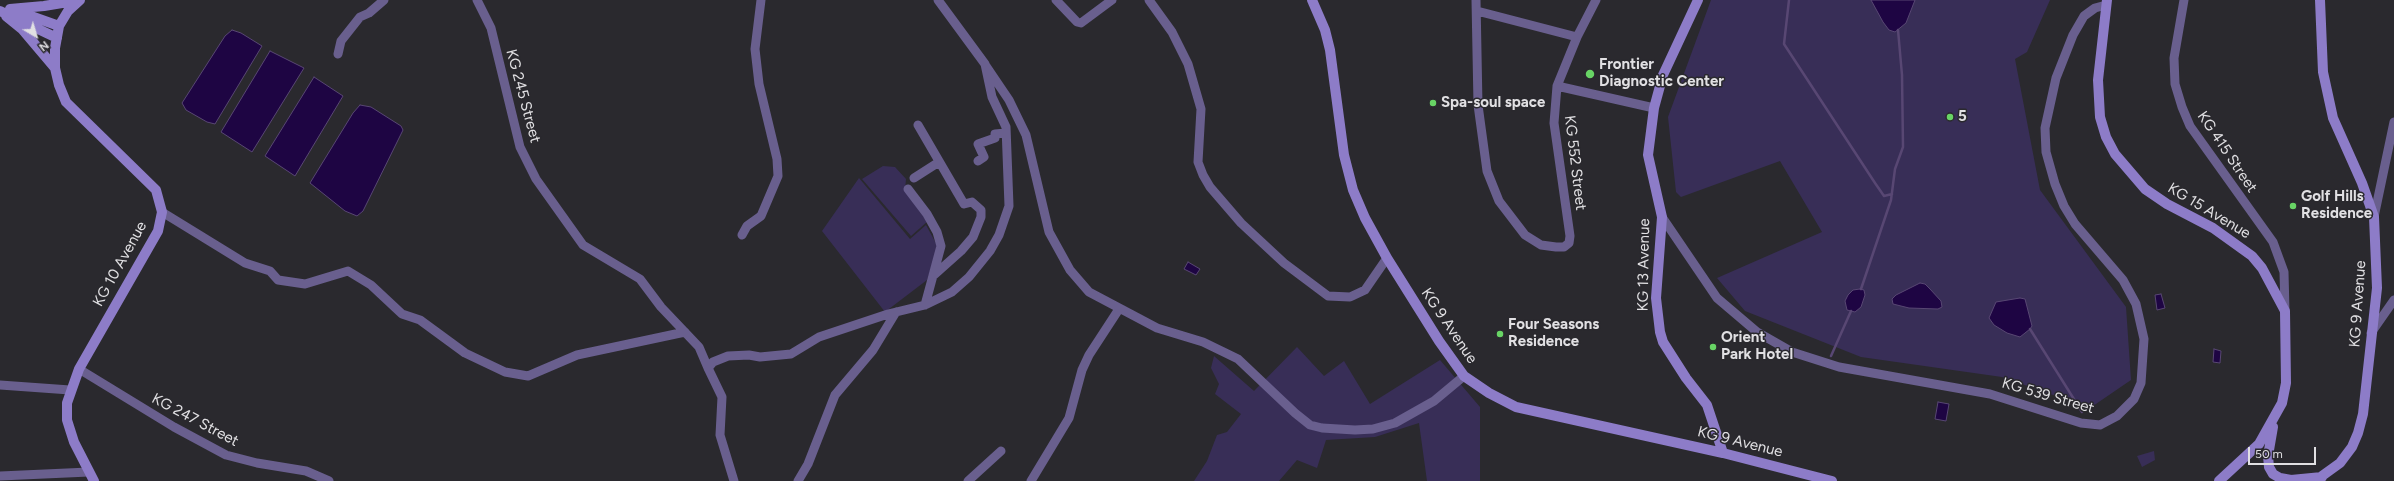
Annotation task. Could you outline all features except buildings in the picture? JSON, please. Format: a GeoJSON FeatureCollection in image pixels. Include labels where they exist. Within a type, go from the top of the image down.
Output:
{"type":"FeatureCollection","features":[{"type":"Feature","properties":{"kind":"main road"},"geometry":{"type":"LineString","coordinates":[[4,10],[44,6],[80,0]]}},
{"type":"Feature","properties":{"kind":"main road","name":"KG 10 Avenue"},"geometry":{"type":"LineString","coordinates":[[80,0],[68,11],[59,26],[55,68],[59,85],[66,102],[148,180],[156,190],[162,212],[158,231],[79,369],[70,390],[67,403],[67,420],[74,442],[92,477]]}},
{"type":"Feature","properties":{"kind":"main road","name":"KG 9 Avenue"},"geometry":{"type":"LineString","coordinates":[[1312,0],[1325,30],[1330,50],[1344,155],[1353,190],[1364,218],[1439,341],[1464,376],[1488,394],[1516,407],[1723,453],[1832,481]]}},
{"type":"Feature","properties":{"kind":"main road","name":"KG 13 Avenue"},"geometry":{"type":"LineString","coordinates":[[1698,0],[1663,75],[1654,108],[1648,155],[1662,217],[1656,298],[1660,332],[1686,378],[1707,406],[1723,453]]}},
{"type":"Feature","properties":{"kind":"main road","name":"KG 9 Avenue"},"geometry":{"type":"LineString","coordinates":[[2319,479],[2340,463],[2352,447],[2358,432],[2363,414],[2377,288],[2374,217],[2362,183],[2333,118],[2323,72],[2320,0]]}},
{"type":"Feature","properties":{"kind":"main road","name":"KG 15 Avenue"},"geometry":{"type":"LineString","coordinates":[[2107,2],[2098,80],[2100,117],[2106,137],[2115,154],[2145,189],[2167,204],[2213,228],[2252,256],[2262,268],[2285,311],[2286,383],[2282,403],[2258,444],[2219,481]]}},
{"type":"Feature","properties":{"kind":"main road"},"geometry":{"type":"LineString","coordinates":[[4,10],[59,26]]}},
{"type":"Feature","properties":{"kind":"main road"},"geometry":{"type":"LineString","coordinates":[[4,10],[57,38]]}},
{"type":"Feature","properties":{"kind":"main road"},"geometry":{"type":"LineString","coordinates":[[4,10],[55,68]]}},
{"type":"Feature","properties":{"kind":"main road"},"geometry":{"type":"LineString","coordinates":[[2274,419],[2268,456],[2269,467],[2273,474],[2280,478],[2291,480],[2319,479]]}},
{"type":"Feature","properties":{"kind":"street"},"geometry":{"type":"LineString","coordinates":[[338,54],[342,41],[360,17],[369,13],[384,0]]}},
{"type":"Feature","properties":{"kind":"street","name":"KG 245 Street"},"geometry":{"type":"LineString","coordinates":[[477,0],[491,28],[520,147],[536,179],[583,245],[640,279],[661,307],[699,347],[722,397],[720,435],[734,481]]}},
{"type":"Feature","properties":{"kind":"street"},"geometry":{"type":"LineString","coordinates":[[742,235],[747,226],[761,216],[778,176],[777,159],[759,84],[755,49],[761,0]]}},
{"type":"Feature","properties":{"kind":"street"},"geometry":{"type":"LineString","coordinates":[[938,0],[985,64],[1009,100],[1026,135],[1049,232],[1059,253],[1084,288],[1119,309],[1157,328],[1203,342],[1238,359],[1295,413],[1310,425],[1322,428],[1355,430],[1373,428],[1394,423],[1434,401],[1464,376]]}},
{"type":"Feature","properties":{"kind":"street"},"geometry":{"type":"LineString","coordinates":[[1056,0],[1077,22],[1081,23],[1112,0]]}},
{"type":"Feature","properties":{"kind":"street"},"geometry":{"type":"LineString","coordinates":[[1149,0],[1172,32],[1188,64],[1201,109],[1201,134],[1198,162],[1203,175],[1210,187],[1241,223],[1284,263],[1328,296],[1350,297],[1365,290],[1387,258]]}},
{"type":"Feature","properties":{"kind":"street"},"geometry":{"type":"LineString","coordinates":[[1476,0],[1477,11],[1577,37]]}},
{"type":"Feature","properties":{"kind":"street","name":"KG 552 Street"},"geometry":{"type":"LineString","coordinates":[[1477,11],[1478,105],[1487,171],[1493,189],[1505,211],[1532,241],[1541,245],[1556,247],[1564,246],[1569,243],[1570,236],[1554,123],[1557,86],[1577,37],[1596,0]]}},
{"type":"Feature","properties":{"kind":"street","name":"KG 415 Street"},"geometry":{"type":"LineString","coordinates":[[2184,0],[2174,58],[2175,84],[2182,108],[2190,126],[2273,242],[2284,272],[2285,311]]}},
{"type":"Feature","properties":{"kind":"street","name":"KG 539 Street"},"geometry":{"type":"LineString","coordinates":[[1662,217],[1717,298],[1757,332],[1792,352],[1839,367],[1990,394],[2081,423],[2100,425],[2117,416],[2134,399],[2141,383],[2144,339],[2136,304],[2123,280],[2075,224],[2064,206],[2055,184],[2046,152],[2045,128],[2056,78],[2073,35],[2084,16],[2107,2]]}},
{"type":"Feature","properties":{"kind":"street"},"geometry":{"type":"LineString","coordinates":[[708,368],[723,357],[791,354],[819,337],[896,312],[925,306],[952,292],[969,277],[990,251],[999,235],[1009,206],[1006,133],[992,97],[985,64]]}},
{"type":"Feature","properties":{"kind":"street"},"geometry":{"type":"LineString","coordinates":[[1557,86],[1654,108]]}},
{"type":"Feature","properties":{"kind":"street"},"geometry":{"type":"LineString","coordinates":[[2374,217],[2394,122]]}},
{"type":"Feature","properties":{"kind":"street"},"geometry":{"type":"LineString","coordinates":[[918,125],[964,204],[972,202],[981,210],[981,217],[973,236],[961,251],[933,276]]}},
{"type":"Feature","properties":{"kind":"street"},"geometry":{"type":"LineString","coordinates":[[978,161],[984,157],[978,144],[995,138],[995,134],[1006,133]]}},
{"type":"Feature","properties":{"kind":"street"},"geometry":{"type":"LineString","coordinates":[[914,178],[939,162]]}},
{"type":"Feature","properties":{"kind":"street"},"geometry":{"type":"LineString","coordinates":[[908,189],[927,214],[937,232],[941,246],[925,306]]}},
{"type":"Feature","properties":{"kind":"street"},"geometry":{"type":"LineString","coordinates":[[162,212],[246,264],[270,271],[278,280],[305,284],[348,271],[371,285],[402,314],[420,320],[465,353],[505,372],[528,376],[577,355],[685,332]]}},
{"type":"Feature","properties":{"kind":"street"},"geometry":{"type":"LineString","coordinates":[[2371,333],[2394,300]]}},
{"type":"Feature","properties":{"kind":"street"},"geometry":{"type":"LineString","coordinates":[[1031,481],[1069,418],[1082,370],[1088,356],[1119,309]]}},
{"type":"Feature","properties":{"kind":"street"},"geometry":{"type":"LineString","coordinates":[[798,481],[808,464],[835,395],[873,350],[896,312]]}},
{"type":"Feature","properties":{"kind":"street","name":"KG 247 Street"},"geometry":{"type":"LineString","coordinates":[[79,369],[174,427],[226,455],[257,464],[306,471],[329,481]]}},
{"type":"Feature","properties":{"kind":"street"},"geometry":{"type":"LineString","coordinates":[[0,385],[70,390]]}},
{"type":"Feature","properties":{"kind":"street"},"geometry":{"type":"LineString","coordinates":[[968,481],[1001,451]]}},
{"type":"Feature","properties":{"kind":"street"},"geometry":{"type":"LineString","coordinates":[[0,476],[92,477]]}},
{"type":"Feature","properties":{"kind":"shaded area"},"geometry":{"type":"Polygon","coordinates":[[[1711,0],[2050,0],[2027,52],[2015,59],[2040,190],[2126,307],[2131,380],[2090,408],[2002,377],[1861,357],[1745,311],[1717,278],[1822,232],[1780,161],[1681,197],[1676,192],[1668,117],[1711,0]]]}},
{"type":"Feature","properties":{"kind":"shaded area"},"geometry":{"type":"Polygon","coordinates":[[[1871,0],[1915,0],[1906,23],[1895,32],[1889,30],[1883,22],[1871,0]]]}},
{"type":"Feature","properties":{"kind":"shaded area"},"geometry":{"type":"Polygon","coordinates":[[[232,30],[241,33],[262,46],[215,124],[207,122],[186,110],[182,103],[225,36],[232,30]]]}},
{"type":"Feature","properties":{"kind":"shaded area"},"geometry":{"type":"Polygon","coordinates":[[[270,51],[304,68],[252,152],[221,132],[270,51]]]}},
{"type":"Feature","properties":{"kind":"shaded area"},"geometry":{"type":"Polygon","coordinates":[[[314,77],[343,96],[295,176],[265,156],[314,77]]]}},
{"type":"Feature","properties":{"kind":"shaded area"},"geometry":{"type":"Polygon","coordinates":[[[360,105],[371,107],[401,126],[403,130],[363,211],[357,216],[345,211],[310,183],[353,113],[360,105]]]}},
{"type":"Feature","properties":{"kind":"shaded area"},"geometry":{"type":"Polygon","coordinates":[[[883,166],[895,167],[906,179],[905,190],[928,221],[911,236],[862,179],[883,166]]]}},
{"type":"Feature","properties":{"kind":"shaded area"},"geometry":{"type":"Polygon","coordinates":[[[859,178],[910,239],[926,225],[938,247],[927,280],[885,312],[822,231],[859,178]]]}},
{"type":"Feature","properties":{"kind":"shaded area"},"geometry":{"type":"Polygon","coordinates":[[[1188,262],[1200,269],[1196,275],[1184,269],[1188,262]]]}},
{"type":"Feature","properties":{"kind":"shaded area"},"geometry":{"type":"Polygon","coordinates":[[[1920,283],[1925,284],[1941,301],[1942,307],[1938,309],[1909,308],[1893,304],[1892,299],[1896,295],[1920,283]]]}},
{"type":"Feature","properties":{"kind":"shaded area"},"geometry":{"type":"Polygon","coordinates":[[[1853,290],[1864,290],[1865,295],[1861,307],[1855,312],[1847,310],[1845,301],[1848,295],[1853,290]]]}},
{"type":"Feature","properties":{"kind":"shaded area"},"geometry":{"type":"Polygon","coordinates":[[[2161,294],[2165,308],[2157,310],[2155,295],[2161,294]]]}},
{"type":"Feature","properties":{"kind":"shaded area"},"geometry":{"type":"Polygon","coordinates":[[[2020,298],[2025,299],[2032,326],[2020,337],[2007,333],[1994,325],[1989,318],[1996,302],[2020,298]]]}},
{"type":"Feature","properties":{"kind":"shaded area"},"geometry":{"type":"Polygon","coordinates":[[[1297,347],[1324,376],[1344,361],[1370,404],[1440,360],[1480,407],[1480,481],[1427,481],[1419,423],[1375,437],[1326,440],[1317,468],[1297,460],[1279,481],[1194,481],[1207,461],[1217,435],[1227,432],[1241,414],[1215,394],[1219,384],[1211,368],[1214,356],[1254,391],[1297,347]]]}},
{"type":"Feature","properties":{"kind":"shaded area"},"geometry":{"type":"Polygon","coordinates":[[[2214,349],[2221,351],[2220,363],[2213,362],[2214,349]]]}},
{"type":"Feature","properties":{"kind":"shaded area"},"geometry":{"type":"Polygon","coordinates":[[[1938,402],[1949,404],[1946,421],[1935,419],[1938,402]]]}},
{"type":"Feature","properties":{"kind":"shaded area"},"geometry":{"type":"Polygon","coordinates":[[[2154,451],[2155,460],[2142,467],[2137,456],[2154,451]]]}},
{"type":"Feature","properties":{"kind":"waterway"},"geometry":{"type":"LineString","coordinates":[[1789,0],[1784,44],[1884,196],[1892,194]]}},
{"type":"Feature","properties":{"kind":"waterway"},"geometry":{"type":"LineString","coordinates":[[1861,289],[1891,200],[1895,169],[1903,147],[1902,75],[1898,30]]}},
{"type":"Feature","properties":{"kind":"waterway"},"geometry":{"type":"LineString","coordinates":[[1831,356],[1851,311]]}},
{"type":"Feature","properties":{"kind":"waterway"},"geometry":{"type":"LineString","coordinates":[[2030,329],[2082,412]]}},
{"type":"Feature","properties":{"kind":"place","name":"Frontier Diagnostic Center"},"geometry":{"type":"Point","coordinates":[1590,74]}},
{"type":"Feature","properties":{"kind":"place","name":"Spa-soul space"},"geometry":{"type":"Point","coordinates":[1433,103]}},
{"type":"Feature","properties":{"kind":"place","name":"5"},"geometry":{"type":"Point","coordinates":[1950,117]}},
{"type":"Feature","properties":{"kind":"place","name":"Golf Hills Residence"},"geometry":{"type":"Point","coordinates":[2293,206]}},
{"type":"Feature","properties":{"kind":"place","name":"Four Seasons Residence"},"geometry":{"type":"Point","coordinates":[1500,334]}},
{"type":"Feature","properties":{"kind":"place","name":"Orient Park Hotel"},"geometry":{"type":"Point","coordinates":[1713,347]}}]}
